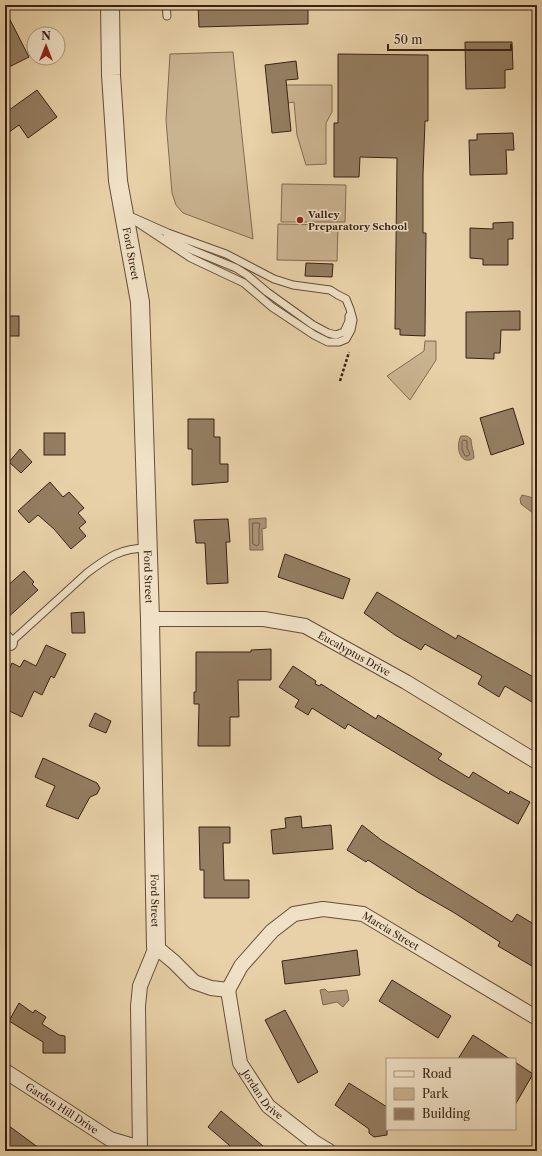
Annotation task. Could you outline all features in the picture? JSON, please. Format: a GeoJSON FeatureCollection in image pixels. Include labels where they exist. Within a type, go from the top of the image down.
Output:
{"type":"FeatureCollection","features":[{"type":"Feature","properties":{"kind":"street","name":"Ford Street"},"geometry":{"type":"LineString","coordinates":[[110,5],[118,181],[140,302],[150,619],[156,947],[140,986],[138,1006],[140,1149]]}},
{"type":"Feature","properties":{"kind":"street","name":"Eucalyptus Drive"},"geometry":{"type":"LineString","coordinates":[[150,619],[264,618],[305,626],[406,682],[537,762]]}},
{"type":"Feature","properties":{"kind":"street","name":"Marcia Street"},"geometry":{"type":"LineString","coordinates":[[228,990],[241,966],[272,931],[294,914],[323,908],[363,914],[537,1018]]}},
{"type":"Feature","properties":{"kind":"street"},"geometry":{"type":"LineString","coordinates":[[156,947],[194,982],[210,988],[228,990]]}},
{"type":"Feature","properties":{"kind":"street","name":"Jordan Drive"},"geometry":{"type":"LineString","coordinates":[[228,990],[240,1063],[268,1106],[314,1142],[329,1151]]}},
{"type":"Feature","properties":{"kind":"street","name":"Garden Hill Drive"},"geometry":{"type":"LineString","coordinates":[[5,1071],[110,1139],[140,1149]]}},
{"type":"Feature","properties":{"kind":"lane"},"geometry":{"type":"LineString","coordinates":[[166,5],[167,16]]}},
{"type":"Feature","properties":{"kind":"lane"},"geometry":{"type":"LineString","coordinates":[[123,213],[168,233],[226,254],[274,279],[293,285],[330,290],[346,299],[353,320],[351,330],[346,339],[339,342],[328,342],[314,335],[272,307],[244,283],[191,258],[123,213]]}},
{"type":"Feature","properties":{"kind":"lane"},"geometry":{"type":"LineString","coordinates":[[8,640],[98,564],[122,551],[132,548],[148,548]]}},
{"type":"Feature","properties":{"kind":"path"},"geometry":{"type":"LineString","coordinates":[[340,381],[349,352]]}},
{"type":"Feature","properties":{"kind":"green space"},"geometry":{"type":"Polygon","coordinates":[[[233,52],[253,239],[183,213],[176,205],[172,193],[166,120],[170,54],[233,52]]]}},
{"type":"Feature","properties":{"kind":"green space"},"geometry":{"type":"Polygon","coordinates":[[[286,85],[332,85],[332,112],[326,123],[326,164],[306,165],[297,135],[294,102],[288,103],[286,85]]]}},
{"type":"Feature","properties":{"kind":"green space"},"geometry":{"type":"Polygon","coordinates":[[[282,184],[346,185],[345,222],[281,222],[282,184]]]}},
{"type":"Feature","properties":{"kind":"green space"},"geometry":{"type":"Polygon","coordinates":[[[278,224],[338,225],[337,261],[277,260],[278,224]]]}},
{"type":"Feature","properties":{"kind":"green space"},"geometry":{"type":"Polygon","coordinates":[[[425,341],[436,341],[436,360],[410,400],[387,376],[424,351],[425,341]]]}},
{"type":"Feature","properties":{"kind":"water"},"geometry":{"type":"Polygon","coordinates":[[[461,436],[467,436],[471,439],[474,458],[465,460],[462,458],[459,450],[459,440],[461,436]]]}},
{"type":"Feature","properties":{"kind":"water"},"geometry":{"type":"Polygon","coordinates":[[[522,495],[537,501],[537,516],[521,504],[520,499],[522,495]]]}},
{"type":"Feature","properties":{"kind":"water"},"geometry":{"type":"Polygon","coordinates":[[[266,518],[266,528],[262,529],[263,550],[250,550],[249,519],[266,518]]]}},
{"type":"Feature","properties":{"kind":"water"},"geometry":{"type":"Polygon","coordinates":[[[325,989],[328,992],[347,990],[349,1000],[343,1007],[337,1002],[323,1005],[320,990],[325,989]]]}},
{"type":"Feature","properties":{"kind":"building"},"geometry":{"type":"Polygon","coordinates":[[[198,5],[308,5],[308,24],[199,27],[198,5]]]}},
{"type":"Feature","properties":{"kind":"building"},"geometry":{"type":"Polygon","coordinates":[[[5,10],[26,51],[26,58],[5,69],[5,10]]]}},
{"type":"Feature","properties":{"kind":"building"},"geometry":{"type":"Polygon","coordinates":[[[465,42],[512,42],[513,69],[505,70],[505,88],[466,89],[465,42]]]}},
{"type":"Feature","properties":{"kind":"building"},"geometry":{"type":"Polygon","coordinates":[[[338,54],[428,55],[428,121],[425,121],[423,175],[423,233],[426,233],[425,336],[400,335],[400,329],[395,329],[397,158],[360,157],[359,177],[334,177],[334,123],[338,123],[338,54]]]}},
{"type":"Feature","properties":{"kind":"building"},"geometry":{"type":"Polygon","coordinates":[[[296,61],[298,79],[286,80],[291,131],[272,133],[265,65],[296,61]]]}},
{"type":"Feature","properties":{"kind":"building"},"geometry":{"type":"Polygon","coordinates":[[[37,90],[57,117],[28,138],[19,125],[5,135],[5,113],[37,90]]]}},
{"type":"Feature","properties":{"kind":"building"},"geometry":{"type":"Polygon","coordinates":[[[513,133],[514,150],[506,150],[507,174],[470,175],[469,140],[477,140],[477,134],[513,133]]]}},
{"type":"Feature","properties":{"kind":"building"},"geometry":{"type":"Polygon","coordinates":[[[513,222],[513,239],[508,239],[508,265],[483,265],[483,259],[470,258],[470,228],[493,229],[493,223],[513,222]]]}},
{"type":"Feature","properties":{"kind":"building"},"geometry":{"type":"Polygon","coordinates":[[[306,263],[333,264],[332,277],[305,276],[306,263]]]}},
{"type":"Feature","properties":{"kind":"building"},"geometry":{"type":"Polygon","coordinates":[[[520,311],[520,330],[501,330],[500,353],[494,353],[494,359],[466,358],[466,312],[520,311]]]}},
{"type":"Feature","properties":{"kind":"building"},"geometry":{"type":"Polygon","coordinates":[[[5,316],[19,316],[19,336],[5,336],[5,316]]]}},
{"type":"Feature","properties":{"kind":"building"},"geometry":{"type":"Polygon","coordinates":[[[513,408],[524,444],[491,455],[480,418],[513,408]]]}},
{"type":"Feature","properties":{"kind":"building"},"geometry":{"type":"Polygon","coordinates":[[[188,419],[214,419],[214,437],[220,437],[220,464],[228,464],[228,482],[192,485],[192,449],[188,449],[188,419]]]}},
{"type":"Feature","properties":{"kind":"building"},"geometry":{"type":"Polygon","coordinates":[[[44,433],[65,433],[65,455],[44,455],[44,433]]]}},
{"type":"Feature","properties":{"kind":"building"},"geometry":{"type":"Polygon","coordinates":[[[20,449],[32,462],[21,473],[9,462],[20,449]]]}},
{"type":"Feature","properties":{"kind":"building"},"geometry":{"type":"Polygon","coordinates":[[[50,482],[63,497],[69,492],[84,508],[78,513],[86,522],[79,528],[86,536],[71,549],[54,529],[38,515],[29,523],[18,511],[50,482]]]}},
{"type":"Feature","properties":{"kind":"building"},"geometry":{"type":"Polygon","coordinates":[[[228,519],[230,542],[226,542],[228,583],[207,584],[205,543],[196,543],[194,520],[228,519]]]}},
{"type":"Feature","properties":{"kind":"building"},"geometry":{"type":"Polygon","coordinates":[[[285,554],[350,579],[343,599],[278,577],[285,554]]]}},
{"type":"Feature","properties":{"kind":"building"},"geometry":{"type":"Polygon","coordinates":[[[24,571],[34,582],[32,584],[38,590],[5,620],[5,588],[24,571]]]}},
{"type":"Feature","properties":{"kind":"building"},"geometry":{"type":"Polygon","coordinates":[[[377,592],[456,639],[458,635],[537,679],[537,705],[505,686],[499,697],[478,684],[482,676],[425,644],[421,650],[395,635],[364,613],[377,592]]]}},
{"type":"Feature","properties":{"kind":"building"},"geometry":{"type":"Polygon","coordinates":[[[84,612],[85,633],[72,633],[71,613],[84,612]]]}},
{"type":"Feature","properties":{"kind":"building"},"geometry":{"type":"Polygon","coordinates":[[[46,645],[66,654],[54,678],[51,676],[42,695],[34,691],[22,717],[5,709],[5,677],[12,663],[20,667],[24,660],[36,666],[46,645]]]}},
{"type":"Feature","properties":{"kind":"building"},"geometry":{"type":"Polygon","coordinates":[[[271,649],[271,680],[238,680],[239,717],[230,717],[230,746],[198,746],[199,704],[194,704],[194,692],[196,692],[196,652],[251,652],[251,650],[271,649]]]}},
{"type":"Feature","properties":{"kind":"building"},"geometry":{"type":"Polygon","coordinates":[[[293,666],[316,681],[315,684],[320,686],[321,684],[376,719],[378,715],[442,754],[438,759],[469,778],[473,772],[509,794],[510,791],[530,802],[518,824],[439,779],[348,724],[345,729],[312,708],[308,715],[295,707],[299,700],[279,687],[293,666]]]}},
{"type":"Feature","properties":{"kind":"building"},"geometry":{"type":"Polygon","coordinates":[[[95,713],[111,721],[106,733],[89,726],[95,713]]]}},
{"type":"Feature","properties":{"kind":"building"},"geometry":{"type":"Polygon","coordinates":[[[43,758],[97,783],[100,788],[97,794],[90,797],[78,819],[46,806],[55,786],[35,777],[43,758]]]}},
{"type":"Feature","properties":{"kind":"building"},"geometry":{"type":"Polygon","coordinates":[[[301,816],[302,828],[331,825],[333,849],[273,854],[271,830],[286,828],[285,818],[301,816]]]}},
{"type":"Feature","properties":{"kind":"building"},"geometry":{"type":"Polygon","coordinates":[[[362,825],[381,840],[512,922],[517,914],[537,926],[537,969],[498,946],[500,942],[453,912],[418,892],[368,860],[366,862],[347,850],[362,825]]]}},
{"type":"Feature","properties":{"kind":"building"},"geometry":{"type":"Polygon","coordinates":[[[199,827],[230,827],[230,843],[223,843],[224,880],[249,880],[249,898],[204,898],[204,870],[200,870],[199,827]]]}},
{"type":"Feature","properties":{"kind":"building"},"geometry":{"type":"Polygon","coordinates":[[[357,950],[360,975],[285,984],[282,961],[357,950]]]}},
{"type":"Feature","properties":{"kind":"building"},"geometry":{"type":"Polygon","coordinates":[[[392,980],[451,1016],[438,1038],[379,1001],[392,980]]]}},
{"type":"Feature","properties":{"kind":"building"},"geometry":{"type":"Polygon","coordinates":[[[19,1003],[33,1013],[35,1010],[46,1017],[42,1024],[59,1035],[65,1036],[65,1053],[43,1053],[43,1042],[9,1021],[19,1003]]]}},
{"type":"Feature","properties":{"kind":"building"},"geometry":{"type":"Polygon","coordinates":[[[285,1010],[318,1072],[298,1083],[265,1020],[285,1010]]]}},
{"type":"Feature","properties":{"kind":"building"},"geometry":{"type":"Polygon","coordinates":[[[473,1035],[508,1058],[459,1058],[473,1035]]]}},
{"type":"Feature","properties":{"kind":"building"},"geometry":{"type":"Polygon","coordinates":[[[516,1063],[533,1074],[516,1103],[516,1063]]]}},
{"type":"Feature","properties":{"kind":"building"},"geometry":{"type":"Polygon","coordinates":[[[349,1083],[386,1106],[387,1135],[374,1137],[369,1133],[369,1129],[335,1105],[349,1083]]]}},
{"type":"Feature","properties":{"kind":"building"},"geometry":{"type":"Polygon","coordinates":[[[221,1111],[269,1151],[236,1151],[208,1127],[221,1111]]]}},
{"type":"Feature","properties":{"kind":"building"},"geometry":{"type":"Polygon","coordinates":[[[5,1123],[43,1151],[10,1151],[5,1147],[5,1123]]]}},
{"type":"Feature","properties":{"kind":"place","name":"Valley Preparatory School"},"geometry":{"type":"Point","coordinates":[300,220]}}]}
